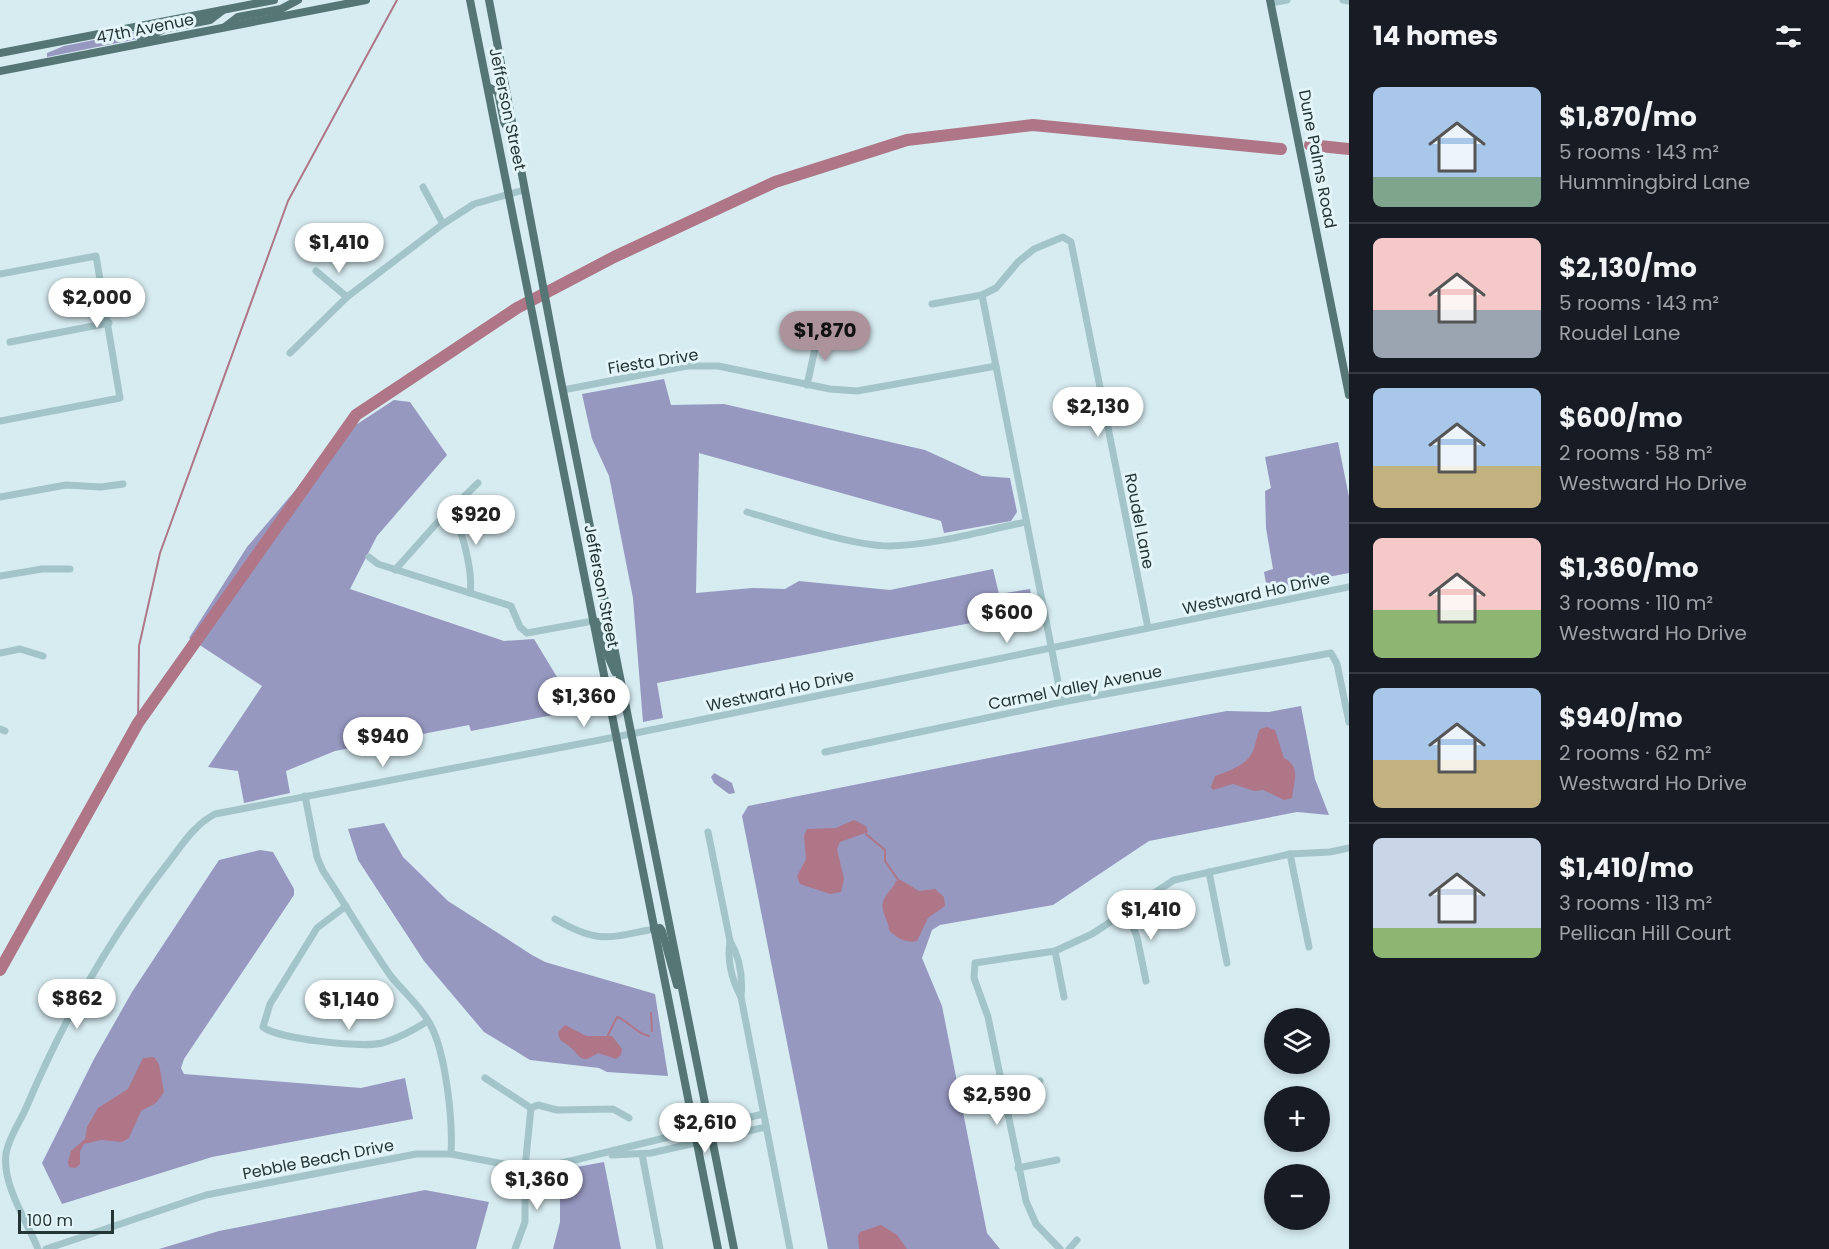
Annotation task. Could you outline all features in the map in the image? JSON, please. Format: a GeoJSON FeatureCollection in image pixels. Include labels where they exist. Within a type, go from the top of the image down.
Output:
{"type":"FeatureCollection","features":[{"type":"Feature","properties":{"kind":"main road","name":"47th Avenue"},"geometry":{"type":"LineString","coordinates":[[0,53],[274,0]]}},
{"type":"Feature","properties":{"kind":"main road"},"geometry":{"type":"LineString","coordinates":[[225,27],[238,17],[281,9],[298,0]]}},
{"type":"Feature","properties":{"kind":"main road","name":"47th Avenue"},"geometry":{"type":"LineString","coordinates":[[0,71],[366,0]]}},
{"type":"Feature","properties":{"kind":"main road","name":"Jefferson Street"},"geometry":{"type":"LineString","coordinates":[[470,0],[718,1249]]}},
{"type":"Feature","properties":{"kind":"main road","name":"Jefferson Street"},"geometry":{"type":"LineString","coordinates":[[489,0],[532,233],[734,1249]]}},
{"type":"Feature","properties":{"kind":"main road","name":"Dune Palms Road"},"geometry":{"type":"LineString","coordinates":[[1271,1],[1349,395]]}},
{"type":"Feature","properties":{"kind":"main road"},"geometry":{"type":"LineString","coordinates":[[131,46],[164,29],[210,20],[223,10]]}},
{"type":"Feature","properties":{"kind":"main road"},"geometry":{"type":"LineString","coordinates":[[488,87],[498,92],[504,122],[516,146]]}},
{"type":"Feature","properties":{"kind":"main road"},"geometry":{"type":"LineString","coordinates":[[593,621],[601,623],[608,656],[621,683]]}},
{"type":"Feature","properties":{"kind":"main road"},"geometry":{"type":"LineString","coordinates":[[654,929],[660,928],[662,931],[670,968],[685,1008]]}},
{"type":"Feature","properties":{"kind":"street"},"geometry":{"type":"LineString","coordinates":[[1271,1],[1287,0]]}},
{"type":"Feature","properties":{"kind":"street"},"geometry":{"type":"LineString","coordinates":[[1343,0],[1349,1]]}},
{"type":"Feature","properties":{"kind":"street"},"geometry":{"type":"LineString","coordinates":[[423,187],[443,224]]}},
{"type":"Feature","properties":{"kind":"street"},"geometry":{"type":"LineString","coordinates":[[290,353],[347,297],[443,224],[474,204],[524,189]]}},
{"type":"Feature","properties":{"kind":"street","name":"Roudel Lane"},"geometry":{"type":"LineString","coordinates":[[982,295],[996,288],[1018,262],[1034,249],[1063,237],[1071,242],[1148,628]]}},
{"type":"Feature","properties":{"kind":"street"},"geometry":{"type":"LineString","coordinates":[[0,274],[96,256],[120,398],[0,421]]}},
{"type":"Feature","properties":{"kind":"street"},"geometry":{"type":"LineString","coordinates":[[316,271],[347,297]]}},
{"type":"Feature","properties":{"kind":"street"},"geometry":{"type":"LineString","coordinates":[[932,304],[982,295],[1062,702]]}},
{"type":"Feature","properties":{"kind":"street"},"geometry":{"type":"LineString","coordinates":[[10,342],[109,323]]}},
{"type":"Feature","properties":{"kind":"street"},"geometry":{"type":"LineString","coordinates":[[807,385],[816,344],[822,333]]}},
{"type":"Feature","properties":{"kind":"street","name":"Fiesta Drive"},"geometry":{"type":"LineString","coordinates":[[563,390],[687,366],[718,366],[807,385],[857,391],[996,366]]}},
{"type":"Feature","properties":{"kind":"street"},"geometry":{"type":"LineString","coordinates":[[395,570],[478,483]]}},
{"type":"Feature","properties":{"kind":"street"},"geometry":{"type":"LineString","coordinates":[[0,497],[66,486],[101,487],[123,484]]}},
{"type":"Feature","properties":{"kind":"street"},"geometry":{"type":"LineString","coordinates":[[448,512],[458,521],[472,582],[470,593]]}},
{"type":"Feature","properties":{"kind":"street"},"geometry":{"type":"LineString","coordinates":[[747,512],[868,544],[890,546],[918,543],[1026,522]]}},
{"type":"Feature","properties":{"kind":"street"},"geometry":{"type":"LineString","coordinates":[[369,557],[374,563],[511,606],[520,627],[527,633],[593,621]]}},
{"type":"Feature","properties":{"kind":"street"},"geometry":{"type":"LineString","coordinates":[[0,576],[42,569],[70,568]]}},
{"type":"Feature","properties":{"kind":"street","name":"Westward Ho Drive"},"geometry":{"type":"LineString","coordinates":[[38,1249],[9,1178],[6,1154],[11,1141],[74,1008],[109,948],[141,897],[188,837],[202,821],[214,814],[631,734],[1349,587]]}},
{"type":"Feature","properties":{"kind":"street"},"geometry":{"type":"LineString","coordinates":[[0,653],[20,649],[43,656]]}},
{"type":"Feature","properties":{"kind":"street","name":"Carmel Valley Avenue"},"geometry":{"type":"LineString","coordinates":[[825,752],[1062,702],[1331,652],[1349,722]]}},
{"type":"Feature","properties":{"kind":"street"},"geometry":{"type":"LineString","coordinates":[[305,796],[317,857],[390,974],[420,1007],[437,1042],[453,1130],[452,1154]]}},
{"type":"Feature","properties":{"kind":"street"},"geometry":{"type":"LineString","coordinates":[[708,832],[730,941],[728,952],[734,984],[741,996],[790,1249]]}},
{"type":"Feature","properties":{"kind":"street"},"geometry":{"type":"LineString","coordinates":[[1060,1249],[1041,1230],[1032,1215],[1018,1167],[988,1017],[974,978],[975,963],[1055,951],[1092,934],[1174,880],[1290,854],[1349,848]]}},
{"type":"Feature","properties":{"kind":"street"},"geometry":{"type":"LineString","coordinates":[[1290,854],[1309,947]]}},
{"type":"Feature","properties":{"kind":"street"},"geometry":{"type":"LineString","coordinates":[[1209,872],[1227,963]]}},
{"type":"Feature","properties":{"kind":"street"},"geometry":{"type":"LineString","coordinates":[[346,906],[317,928],[266,1013],[262,1027],[268,1032],[368,1046],[383,1043],[428,1021]]}},
{"type":"Feature","properties":{"kind":"street"},"geometry":{"type":"LineString","coordinates":[[1126,911],[1137,937],[1146,981]]}},
{"type":"Feature","properties":{"kind":"street"},"geometry":{"type":"LineString","coordinates":[[555,919],[579,932],[604,939],[654,929]]}},
{"type":"Feature","properties":{"kind":"street"},"geometry":{"type":"LineString","coordinates":[[1055,951],[1064,996]]}},
{"type":"Feature","properties":{"kind":"street"},"geometry":{"type":"LineString","coordinates":[[485,1078],[531,1108]]}},
{"type":"Feature","properties":{"kind":"street"},"geometry":{"type":"LineString","coordinates":[[1002,1088],[1040,1081]]}},
{"type":"Feature","properties":{"kind":"street"},"geometry":{"type":"LineString","coordinates":[[531,1108],[538,1105],[557,1110],[613,1108],[629,1118]]}},
{"type":"Feature","properties":{"kind":"street"},"geometry":{"type":"LineString","coordinates":[[515,1249],[525,1222],[525,1168],[531,1108]]}},
{"type":"Feature","properties":{"kind":"street"},"geometry":{"type":"LineString","coordinates":[[601,1155],[764,1114]]}},
{"type":"Feature","properties":{"kind":"street"},"geometry":{"type":"LineString","coordinates":[[601,1155],[642,1154],[766,1127]]}},
{"type":"Feature","properties":{"kind":"street","name":"Pebble Beach Drive"},"geometry":{"type":"LineString","coordinates":[[46,1249],[206,1195],[416,1154],[452,1154],[525,1168],[554,1165],[601,1155]]}},
{"type":"Feature","properties":{"kind":"street"},"geometry":{"type":"LineString","coordinates":[[642,1154],[660,1249]]}},
{"type":"Feature","properties":{"kind":"street"},"geometry":{"type":"LineString","coordinates":[[1018,1167],[1057,1160]]}},
{"type":"Feature","properties":{"kind":"street"},"geometry":{"type":"LineString","coordinates":[[1069,1249],[1077,1240]]}},
{"type":"Feature","properties":{"kind":"shaded area"},"geometry":{"type":"Polygon","coordinates":[[[153,28],[154,32],[137,39],[47,57],[47,53],[64,46],[153,28]]]}},
{"type":"Feature","properties":{"kind":"shaded area"},"geometry":{"type":"Polygon","coordinates":[[[664,379],[671,405],[724,404],[925,450],[982,476],[1010,478],[1017,512],[1011,521],[944,533],[941,521],[699,453],[696,593],[752,588],[785,589],[799,581],[890,590],[993,569],[999,594],[1030,589],[1034,611],[657,683],[663,718],[643,722],[633,598],[609,476],[592,439],[582,394],[664,379]]]}},
{"type":"Feature","properties":{"kind":"shaded area"},"geometry":{"type":"Polygon","coordinates":[[[394,400],[410,402],[447,455],[377,536],[350,589],[504,641],[534,639],[560,682],[552,683],[558,714],[471,731],[469,725],[335,751],[286,771],[290,793],[244,803],[238,771],[208,767],[262,686],[189,638],[247,547],[345,432],[394,400]]]}},
{"type":"Feature","properties":{"kind":"shaded area"},"geometry":{"type":"Polygon","coordinates":[[[1338,442],[1349,497],[1349,573],[1301,582],[1302,588],[1268,595],[1264,572],[1273,569],[1266,528],[1265,491],[1271,488],[1265,457],[1338,442]]]}},
{"type":"Feature","properties":{"kind":"shaded area"},"geometry":{"type":"Polygon","coordinates":[[[1301,706],[1315,779],[1329,815],[1297,812],[1149,841],[1053,905],[940,925],[932,930],[922,958],[942,1006],[987,1233],[1000,1249],[828,1249],[742,816],[748,806],[1227,711],[1269,712],[1301,706]]]}},
{"type":"Feature","properties":{"kind":"shaded area"},"geometry":{"type":"Polygon","coordinates":[[[1267,727],[1275,730],[1284,758],[1295,770],[1292,798],[1284,800],[1263,790],[1254,791],[1233,784],[1213,790],[1211,787],[1215,776],[1245,761],[1252,753],[1260,729],[1267,727]]]}},
{"type":"Feature","properties":{"kind":"shaded area"},"geometry":{"type":"Polygon","coordinates":[[[714,773],[732,783],[735,793],[729,794],[714,783],[711,777],[714,773]]]}},
{"type":"Feature","properties":{"kind":"shaded area"},"geometry":{"type":"Polygon","coordinates":[[[854,820],[866,826],[868,832],[840,842],[837,849],[844,879],[841,892],[830,894],[800,884],[797,876],[806,859],[804,835],[807,829],[836,828],[854,820]]]}},
{"type":"Feature","properties":{"kind":"shaded area"},"geometry":{"type":"Polygon","coordinates":[[[384,823],[403,857],[448,901],[532,955],[545,962],[655,994],[668,1076],[607,1072],[599,1068],[530,1060],[484,1032],[424,961],[358,860],[348,829],[384,823]]]}},
{"type":"Feature","properties":{"kind":"shaded area"},"geometry":{"type":"Polygon","coordinates":[[[260,850],[273,852],[294,889],[294,895],[184,1059],[181,1068],[184,1074],[361,1088],[405,1078],[413,1119],[212,1157],[62,1204],[42,1163],[94,1059],[132,992],[219,860],[260,850]]]}},
{"type":"Feature","properties":{"kind":"shaded area"},"geometry":{"type":"Polygon","coordinates":[[[901,880],[919,891],[935,889],[944,897],[945,906],[928,918],[917,941],[905,941],[889,930],[882,905],[896,881],[901,880]]]}},
{"type":"Feature","properties":{"kind":"shaded area"},"geometry":{"type":"Polygon","coordinates":[[[565,1025],[586,1036],[612,1036],[622,1049],[621,1055],[616,1059],[598,1053],[588,1059],[582,1058],[559,1038],[558,1032],[565,1025]]]}},
{"type":"Feature","properties":{"kind":"shaded area"},"geometry":{"type":"Polygon","coordinates":[[[154,1057],[159,1064],[164,1092],[156,1103],[141,1111],[129,1138],[122,1142],[101,1140],[84,1144],[80,1151],[80,1164],[76,1168],[69,1167],[71,1151],[85,1139],[87,1127],[98,1108],[128,1089],[143,1058],[154,1057]]]}},
{"type":"Feature","properties":{"kind":"shaded area"},"geometry":{"type":"Polygon","coordinates":[[[604,1162],[621,1249],[553,1249],[560,1222],[560,1170],[604,1162]]]}},
{"type":"Feature","properties":{"kind":"shaded area"},"geometry":{"type":"Polygon","coordinates":[[[425,1190],[489,1202],[476,1249],[159,1249],[219,1231],[425,1190]]]}},
{"type":"Feature","properties":{"kind":"shaded area"},"geometry":{"type":"Polygon","coordinates":[[[881,1225],[897,1235],[907,1249],[859,1249],[860,1232],[881,1225]]]}},
{"type":"Feature","properties":{"kind":"waterway"},"geometry":{"type":"LineString","coordinates":[[138,723],[139,646],[160,553],[288,201],[397,0]]}},
{"type":"Feature","properties":{"kind":"waterway"},"geometry":{"type":"LineString","coordinates":[[0,970],[138,723],[356,415],[517,308],[614,257],[775,182],[907,140],[1033,125],[1281,149]]}},
{"type":"Feature","properties":{"kind":"waterway"},"geometry":{"type":"LineString","coordinates":[[1310,145],[1349,149]]}},
{"type":"Feature","properties":{"kind":"waterway"},"geometry":{"type":"LineString","coordinates":[[866,834],[885,850],[885,861],[899,881]]}},
{"type":"Feature","properties":{"kind":"waterway"},"geometry":{"type":"LineString","coordinates":[[651,1013],[652,1031]]}},
{"type":"Feature","properties":{"kind":"waterway"},"geometry":{"type":"LineString","coordinates":[[608,1035],[617,1017],[640,1033],[649,1036]]}}]}
